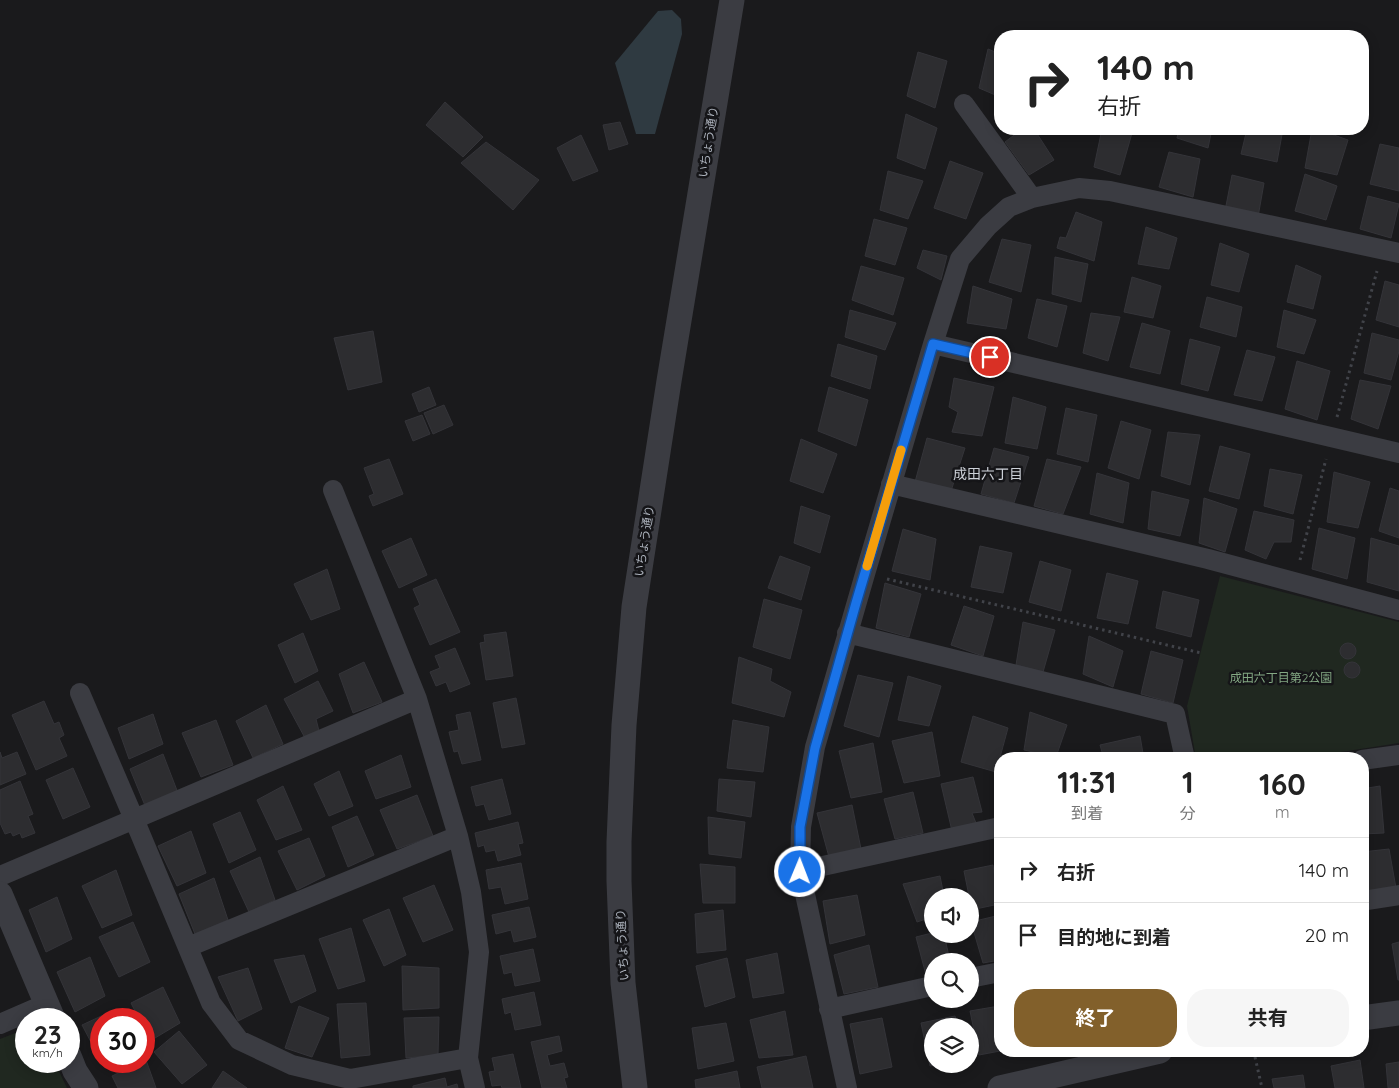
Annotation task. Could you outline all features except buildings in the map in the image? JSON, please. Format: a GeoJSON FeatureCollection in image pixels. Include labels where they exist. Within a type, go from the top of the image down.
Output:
{"type":"FeatureCollection","features":[{"type":"Feature","properties":{"kind":"street","name":"いちょう通り"},"geometry":{"type":"LineString","coordinates":[[635,1088],[623,983],[619,881],[624,725],[634,607],[732,0]]}},
{"type":"Feature","properties":{"kind":"street"},"geometry":{"type":"LineString","coordinates":[[964,104],[1032,198]]}},
{"type":"Feature","properties":{"kind":"street"},"geometry":{"type":"LineString","coordinates":[[847,1088],[800,872],[800,827],[815,748],[847,633],[960,259],[988,226],[1009,207],[1032,198],[1079,188],[1110,191],[1399,253]]}},
{"type":"Feature","properties":{"kind":"street"},"geometry":{"type":"LineString","coordinates":[[933,344],[1399,453]]}},
{"type":"Feature","properties":{"kind":"street"},"geometry":{"type":"LineString","coordinates":[[891,484],[1208,559],[1399,610]]}},
{"type":"Feature","properties":{"kind":"street"},"geometry":{"type":"LineString","coordinates":[[333,490],[417,699],[458,836],[471,892],[479,952],[468,1058],[475,1088]]}},
{"type":"Feature","properties":{"kind":"street"},"geometry":{"type":"LineString","coordinates":[[847,633],[1175,714],[1183,752]]}},
{"type":"Feature","properties":{"kind":"street"},"geometry":{"type":"LineString","coordinates":[[80,693],[188,946],[210,1003],[239,1040],[292,1065],[350,1079],[468,1058]]}},
{"type":"Feature","properties":{"kind":"street"},"geometry":{"type":"LineString","coordinates":[[0,876],[417,699]]}},
{"type":"Feature","properties":{"kind":"street"},"geometry":{"type":"LineString","coordinates":[[1369,759],[1399,755]]}},
{"type":"Feature","properties":{"kind":"street"},"geometry":{"type":"LineString","coordinates":[[800,872],[994,828]]}},
{"type":"Feature","properties":{"kind":"street"},"geometry":{"type":"LineString","coordinates":[[188,946],[458,836]]}},
{"type":"Feature","properties":{"kind":"street"},"geometry":{"type":"LineString","coordinates":[[0,894],[48,1008]]}},
{"type":"Feature","properties":{"kind":"street"},"geometry":{"type":"LineString","coordinates":[[1369,900],[1399,895]]}},
{"type":"Feature","properties":{"kind":"street"},"geometry":{"type":"LineString","coordinates":[[979,976],[994,973]]}},
{"type":"Feature","properties":{"kind":"street"},"geometry":{"type":"LineString","coordinates":[[829,1009],[924,988]]}},
{"type":"Feature","properties":{"kind":"street"},"geometry":{"type":"LineString","coordinates":[[1369,1017],[1399,1013]]}},
{"type":"Feature","properties":{"kind":"street"},"geometry":{"type":"LineString","coordinates":[[0,1024],[15,1020]]}},
{"type":"Feature","properties":{"kind":"street"},"geometry":{"type":"LineString","coordinates":[[1000,1088],[1134,1057]]}},
{"type":"Feature","properties":{"kind":"street"},"geometry":{"type":"LineString","coordinates":[[76,1073],[86,1088]]}},
{"type":"Feature","properties":{"kind":"path"},"geometry":{"type":"LineString","coordinates":[[864,574],[1200,653]]}},
{"type":"Feature","properties":{"kind":"path"},"geometry":{"type":"LineString","coordinates":[[1256,1057],[1262,1088]]}},
{"type":"Feature","properties":{"kind":"green space","name":"成田六丁目第2公園"},"geometry":{"type":"Polygon","coordinates":[[[1220,576],[1399,622],[1399,743],[1341,752],[1195,752],[1187,706],[1220,576]]]}},
{"type":"Feature","properties":{"kind":"green space"},"geometry":{"type":"Polygon","coordinates":[[[15,1033],[15,1073],[60,1073],[67,1088],[0,1088],[0,1039],[15,1033]]]}},
{"type":"Feature","properties":{"kind":"shaded area"},"geometry":{"type":"Polygon","coordinates":[[[672,10],[681,19],[682,34],[655,134],[636,134],[615,63],[658,11],[672,10]]]}},
{"type":"Feature","properties":{"kind":"slow traffic"},"geometry":{"type":"LineString","coordinates":[[867,566],[901,450]]}},
{"type":"Feature","properties":{"kind":"district","name":"成田六丁目"},"geometry":{"type":"Point","coordinates":[988,474]}},
{"type":"Feature","properties":{"kind":"route"},"geometry":{"type":"LineString","coordinates":[[800,872],[800,827],[815,748],[933,344],[990,357]]}}]}
